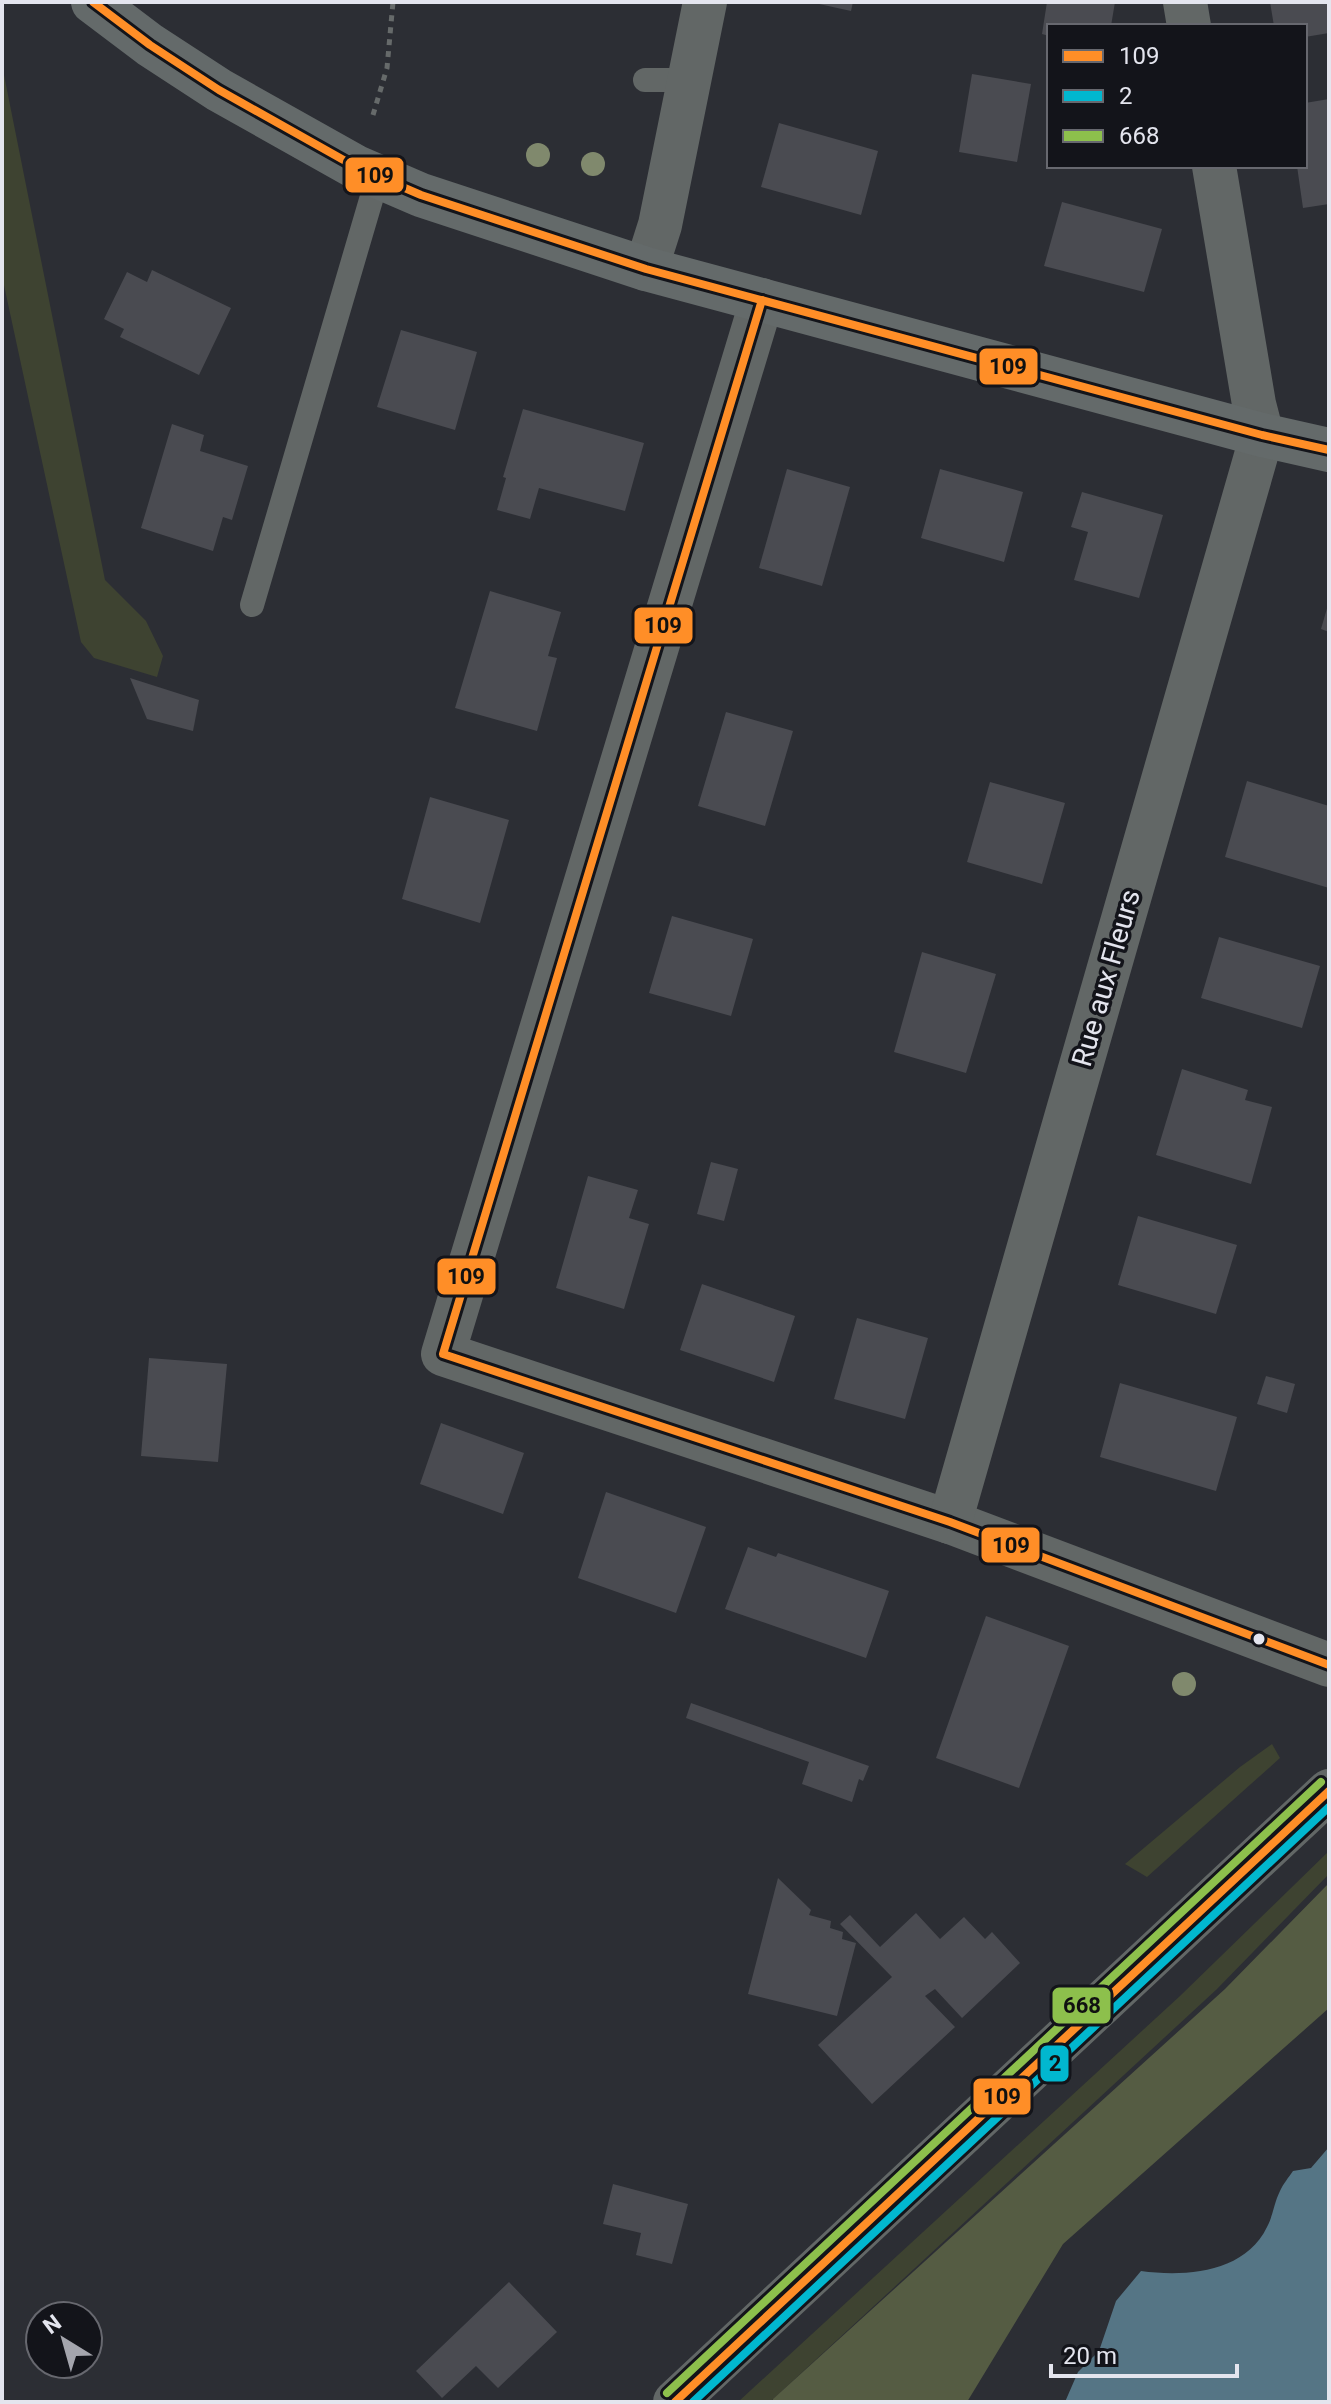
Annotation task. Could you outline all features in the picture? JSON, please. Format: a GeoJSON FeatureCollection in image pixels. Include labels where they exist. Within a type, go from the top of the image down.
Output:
{"type":"FeatureCollection","features":[{"type":"Feature","properties":{"kind":"main road"},"geometry":{"type":"LineString","coordinates":[[93,2],[150,45],[219,90],[367,172],[421,195],[646,269],[1262,435],[1329,450]]}},
{"type":"Feature","properties":{"kind":"street"},"geometry":{"type":"LineString","coordinates":[[646,269],[660,225],[705,2]]}},
{"type":"Feature","properties":{"kind":"street"},"geometry":{"type":"LineString","coordinates":[[1185,2],[1189,24]]}},
{"type":"Feature","properties":{"kind":"street"},"geometry":{"type":"LineString","coordinates":[[1214,168],[1254,404],[1262,435]]}},
{"type":"Feature","properties":{"kind":"street"},"geometry":{"type":"LineString","coordinates":[[762,300],[443,1354],[950,1522],[1329,1665]]}},
{"type":"Feature","properties":{"kind":"street","name":"Rue aux Fleurs"},"geometry":{"type":"LineString","coordinates":[[950,1522],[1262,435]]}},
{"type":"Feature","properties":{"kind":"street"},"geometry":{"type":"LineString","coordinates":[[675,2402],[1329,1791]]}},
{"type":"Feature","properties":{"kind":"lane"},"geometry":{"type":"LineString","coordinates":[[645,80],[690,80]]}},
{"type":"Feature","properties":{"kind":"lane"},"geometry":{"type":"LineString","coordinates":[[252,605],[367,172]]}},
{"type":"Feature","properties":{"kind":"path"},"geometry":{"type":"LineString","coordinates":[[367,172],[387,68],[393,2]]}},
{"type":"Feature","properties":{"kind":"green space"},"geometry":{"type":"Polygon","coordinates":[[[2,65],[105,580],[146,621],[163,656],[157,677],[94,658],[81,642],[2,276],[2,65]]]}},
{"type":"Feature","properties":{"kind":"green space"},"geometry":{"type":"Polygon","coordinates":[[[1272,1744],[1280,1758],[1147,1877],[1125,1864],[1240,1767],[1272,1744]]]}},
{"type":"Feature","properties":{"kind":"green space"},"geometry":{"type":"Polygon","coordinates":[[[1329,1851],[1329,1874],[1217,1989],[770,2402],[738,2402],[1180,1996],[1329,1851]]]}},
{"type":"Feature","properties":{"kind":"green space"},"geometry":{"type":"Polygon","coordinates":[[[1329,1883],[1329,2008],[1063,2244],[967,2402],[773,2402],[1225,1989],[1329,1883]]]}},
{"type":"Feature","properties":{"kind":"water"},"geometry":{"type":"Polygon","coordinates":[[[1329,2147],[1329,2402],[1065,2402],[1078,2372],[1099,2351],[1116,2301],[1141,2271],[1194,2272],[1229,2263],[1244,2254],[1267,2227],[1280,2191],[1293,2171],[1311,2168],[1329,2147]]]}},
{"type":"Feature","properties":{"kind":"building"},"geometry":{"type":"Polygon","coordinates":[[[810,2],[853,2],[851,11],[810,2]]]}},
{"type":"Feature","properties":{"kind":"building"},"geometry":{"type":"Polygon","coordinates":[[[1047,2],[1115,2],[1111,24],[1047,24],[1047,35],[1042,34],[1047,2]]]}},
{"type":"Feature","properties":{"kind":"building"},"geometry":{"type":"Polygon","coordinates":[[[1270,2],[1329,2],[1329,33],[1307,37],[1307,24],[1274,24],[1270,2]]]}},
{"type":"Feature","properties":{"kind":"building"},"geometry":{"type":"Polygon","coordinates":[[[972,74],[1031,84],[1017,162],[959,152],[972,74]]]}},
{"type":"Feature","properties":{"kind":"building"},"geometry":{"type":"Polygon","coordinates":[[[1329,99],[1329,204],[1303,208],[1297,168],[1307,168],[1307,103],[1329,99]]]}},
{"type":"Feature","properties":{"kind":"building"},"geometry":{"type":"Polygon","coordinates":[[[779,123],[878,151],[861,215],[761,187],[779,123]]]}},
{"type":"Feature","properties":{"kind":"building"},"geometry":{"type":"Polygon","coordinates":[[[1062,202],[1162,229],[1144,292],[1044,266],[1062,202]]]}},
{"type":"Feature","properties":{"kind":"building"},"geometry":{"type":"Polygon","coordinates":[[[152,270],[231,308],[199,375],[120,337],[124,329],[104,319],[127,272],[147,282],[152,270]]]}},
{"type":"Feature","properties":{"kind":"building"},"geometry":{"type":"Polygon","coordinates":[[[401,330],[477,352],[455,430],[377,407],[401,330]]]}},
{"type":"Feature","properties":{"kind":"building"},"geometry":{"type":"Polygon","coordinates":[[[523,409],[644,443],[625,511],[539,488],[530,519],[497,510],[506,478],[503,477],[523,409]]]}},
{"type":"Feature","properties":{"kind":"building"},"geometry":{"type":"Polygon","coordinates":[[[172,424],[204,435],[200,451],[248,466],[232,520],[223,517],[213,551],[141,528],[172,424]]]}},
{"type":"Feature","properties":{"kind":"building"},"geometry":{"type":"Polygon","coordinates":[[[787,469],[850,487],[822,586],[759,568],[787,469]]]}},
{"type":"Feature","properties":{"kind":"building"},"geometry":{"type":"Polygon","coordinates":[[[940,469],[1023,492],[1004,562],[921,538],[940,469]]]}},
{"type":"Feature","properties":{"kind":"building"},"geometry":{"type":"Polygon","coordinates":[[[1082,492],[1163,515],[1139,598],[1074,580],[1088,532],[1071,527],[1082,492]]]}},
{"type":"Feature","properties":{"kind":"building"},"geometry":{"type":"Polygon","coordinates":[[[490,591],[561,612],[548,656],[557,658],[537,731],[455,708],[490,591]]]}},
{"type":"Feature","properties":{"kind":"building"},"geometry":{"type":"Polygon","coordinates":[[[1329,605],[1329,632],[1321,629],[1329,605]]]}},
{"type":"Feature","properties":{"kind":"building"},"geometry":{"type":"Polygon","coordinates":[[[130,678],[199,700],[193,731],[147,719],[130,678]]]}},
{"type":"Feature","properties":{"kind":"building"},"geometry":{"type":"Polygon","coordinates":[[[726,712],[793,731],[765,826],[698,806],[726,712]]]}},
{"type":"Feature","properties":{"kind":"building"},"geometry":{"type":"Polygon","coordinates":[[[1247,781],[1329,806],[1329,888],[1225,857],[1247,781]]]}},
{"type":"Feature","properties":{"kind":"building"},"geometry":{"type":"Polygon","coordinates":[[[990,782],[1065,803],[1042,884],[967,862],[990,782]]]}},
{"type":"Feature","properties":{"kind":"building"},"geometry":{"type":"Polygon","coordinates":[[[430,797],[509,820],[480,923],[402,899],[430,797]]]}},
{"type":"Feature","properties":{"kind":"building"},"geometry":{"type":"Polygon","coordinates":[[[672,916],[753,939],[731,1016],[649,993],[672,916]]]}},
{"type":"Feature","properties":{"kind":"building"},"geometry":{"type":"Polygon","coordinates":[[[1219,937],[1320,966],[1302,1028],[1201,998],[1219,937]]]}},
{"type":"Feature","properties":{"kind":"building"},"geometry":{"type":"Polygon","coordinates":[[[922,952],[996,974],[966,1073],[894,1052],[922,952]]]}},
{"type":"Feature","properties":{"kind":"building"},"geometry":{"type":"Polygon","coordinates":[[[1182,1069],[1248,1090],[1245,1100],[1272,1107],[1251,1184],[1156,1155],[1182,1069]]]}},
{"type":"Feature","properties":{"kind":"building"},"geometry":{"type":"Polygon","coordinates":[[[711,1162],[738,1169],[724,1221],[697,1214],[711,1162]]]}},
{"type":"Feature","properties":{"kind":"building"},"geometry":{"type":"Polygon","coordinates":[[[588,1176],[638,1190],[629,1218],[649,1224],[624,1309],[556,1288],[588,1176]]]}},
{"type":"Feature","properties":{"kind":"building"},"geometry":{"type":"Polygon","coordinates":[[[1138,1216],[1237,1245],[1216,1314],[1118,1285],[1138,1216]]]}},
{"type":"Feature","properties":{"kind":"building"},"geometry":{"type":"Polygon","coordinates":[[[702,1284],[795,1316],[774,1382],[680,1350],[702,1284]]]}},
{"type":"Feature","properties":{"kind":"building"},"geometry":{"type":"Polygon","coordinates":[[[857,1318],[928,1338],[905,1419],[834,1399],[857,1318]]]}},
{"type":"Feature","properties":{"kind":"building"},"geometry":{"type":"Polygon","coordinates":[[[149,1358],[227,1364],[218,1462],[141,1456],[149,1358]]]}},
{"type":"Feature","properties":{"kind":"building"},"geometry":{"type":"Polygon","coordinates":[[[1266,1376],[1295,1384],[1287,1413],[1257,1404],[1266,1376]]]}},
{"type":"Feature","properties":{"kind":"building"},"geometry":{"type":"Polygon","coordinates":[[[1120,1383],[1237,1417],[1216,1491],[1100,1457],[1120,1383]]]}},
{"type":"Feature","properties":{"kind":"building"},"geometry":{"type":"Polygon","coordinates":[[[441,1423],[524,1453],[503,1514],[420,1484],[441,1423]]]}},
{"type":"Feature","properties":{"kind":"building"},"geometry":{"type":"Polygon","coordinates":[[[606,1492],[706,1527],[676,1613],[578,1578],[606,1492]]]}},
{"type":"Feature","properties":{"kind":"building"},"geometry":{"type":"Polygon","coordinates":[[[748,1547],[776,1557],[778,1553],[889,1591],[866,1658],[725,1609],[748,1547]]]}},
{"type":"Feature","properties":{"kind":"building"},"geometry":{"type":"Polygon","coordinates":[[[986,1616],[1069,1646],[1019,1788],[936,1758],[986,1616]]]}},
{"type":"Feature","properties":{"kind":"building"},"geometry":{"type":"Polygon","coordinates":[[[691,1703],[869,1766],[863,1781],[859,1779],[852,1802],[802,1784],[809,1762],[686,1718],[691,1703]]]}},
{"type":"Feature","properties":{"kind":"building"},"geometry":{"type":"Polygon","coordinates":[[[778,1878],[811,1910],[809,1915],[831,1921],[830,1928],[843,1932],[842,1939],[856,1943],[837,2016],[748,1994],[778,1878]]]}},
{"type":"Feature","properties":{"kind":"building"},"geometry":{"type":"Polygon","coordinates":[[[916,1913],[940,1939],[964,1917],[985,1939],[992,1932],[1020,1963],[962,2018],[935,1989],[925,1996],[955,2027],[872,2104],[818,2045],[892,1977],[840,1924],[850,1915],[880,1947],[916,1913]]]}},
{"type":"Feature","properties":{"kind":"building"},"geometry":{"type":"Polygon","coordinates":[[[613,2184],[688,2204],[672,2264],[636,2255],[641,2233],[603,2224],[613,2184]]]}},
{"type":"Feature","properties":{"kind":"building"},"geometry":{"type":"Polygon","coordinates":[[[509,2282],[557,2332],[498,2388],[476,2366],[442,2398],[416,2371],[509,2282]]]}},
{"type":"Feature","properties":{"kind":"transit line","name":"109"},"geometry":{"type":"LineString","coordinates":[[93,2],[150,45],[219,90],[356,167],[421,195],[646,269],[1262,435],[1329,450]]}},
{"type":"Feature","properties":{"kind":"transit line","name":"109"},"geometry":{"type":"LineString","coordinates":[[762,300],[443,1354],[950,1522],[1329,1665]]}},
{"type":"Feature","properties":{"kind":"transit line","name":"668"},"geometry":{"type":"LineString","coordinates":[[667,2393],[1321,1782]]}},
{"type":"Feature","properties":{"kind":"transit line","name":"109"},"geometry":{"type":"LineString","coordinates":[[675,2402],[1329,1791]]}},
{"type":"Feature","properties":{"kind":"transit line","name":"2"},"geometry":{"type":"LineString","coordinates":[[693,2402],[1329,1807]]}}]}
